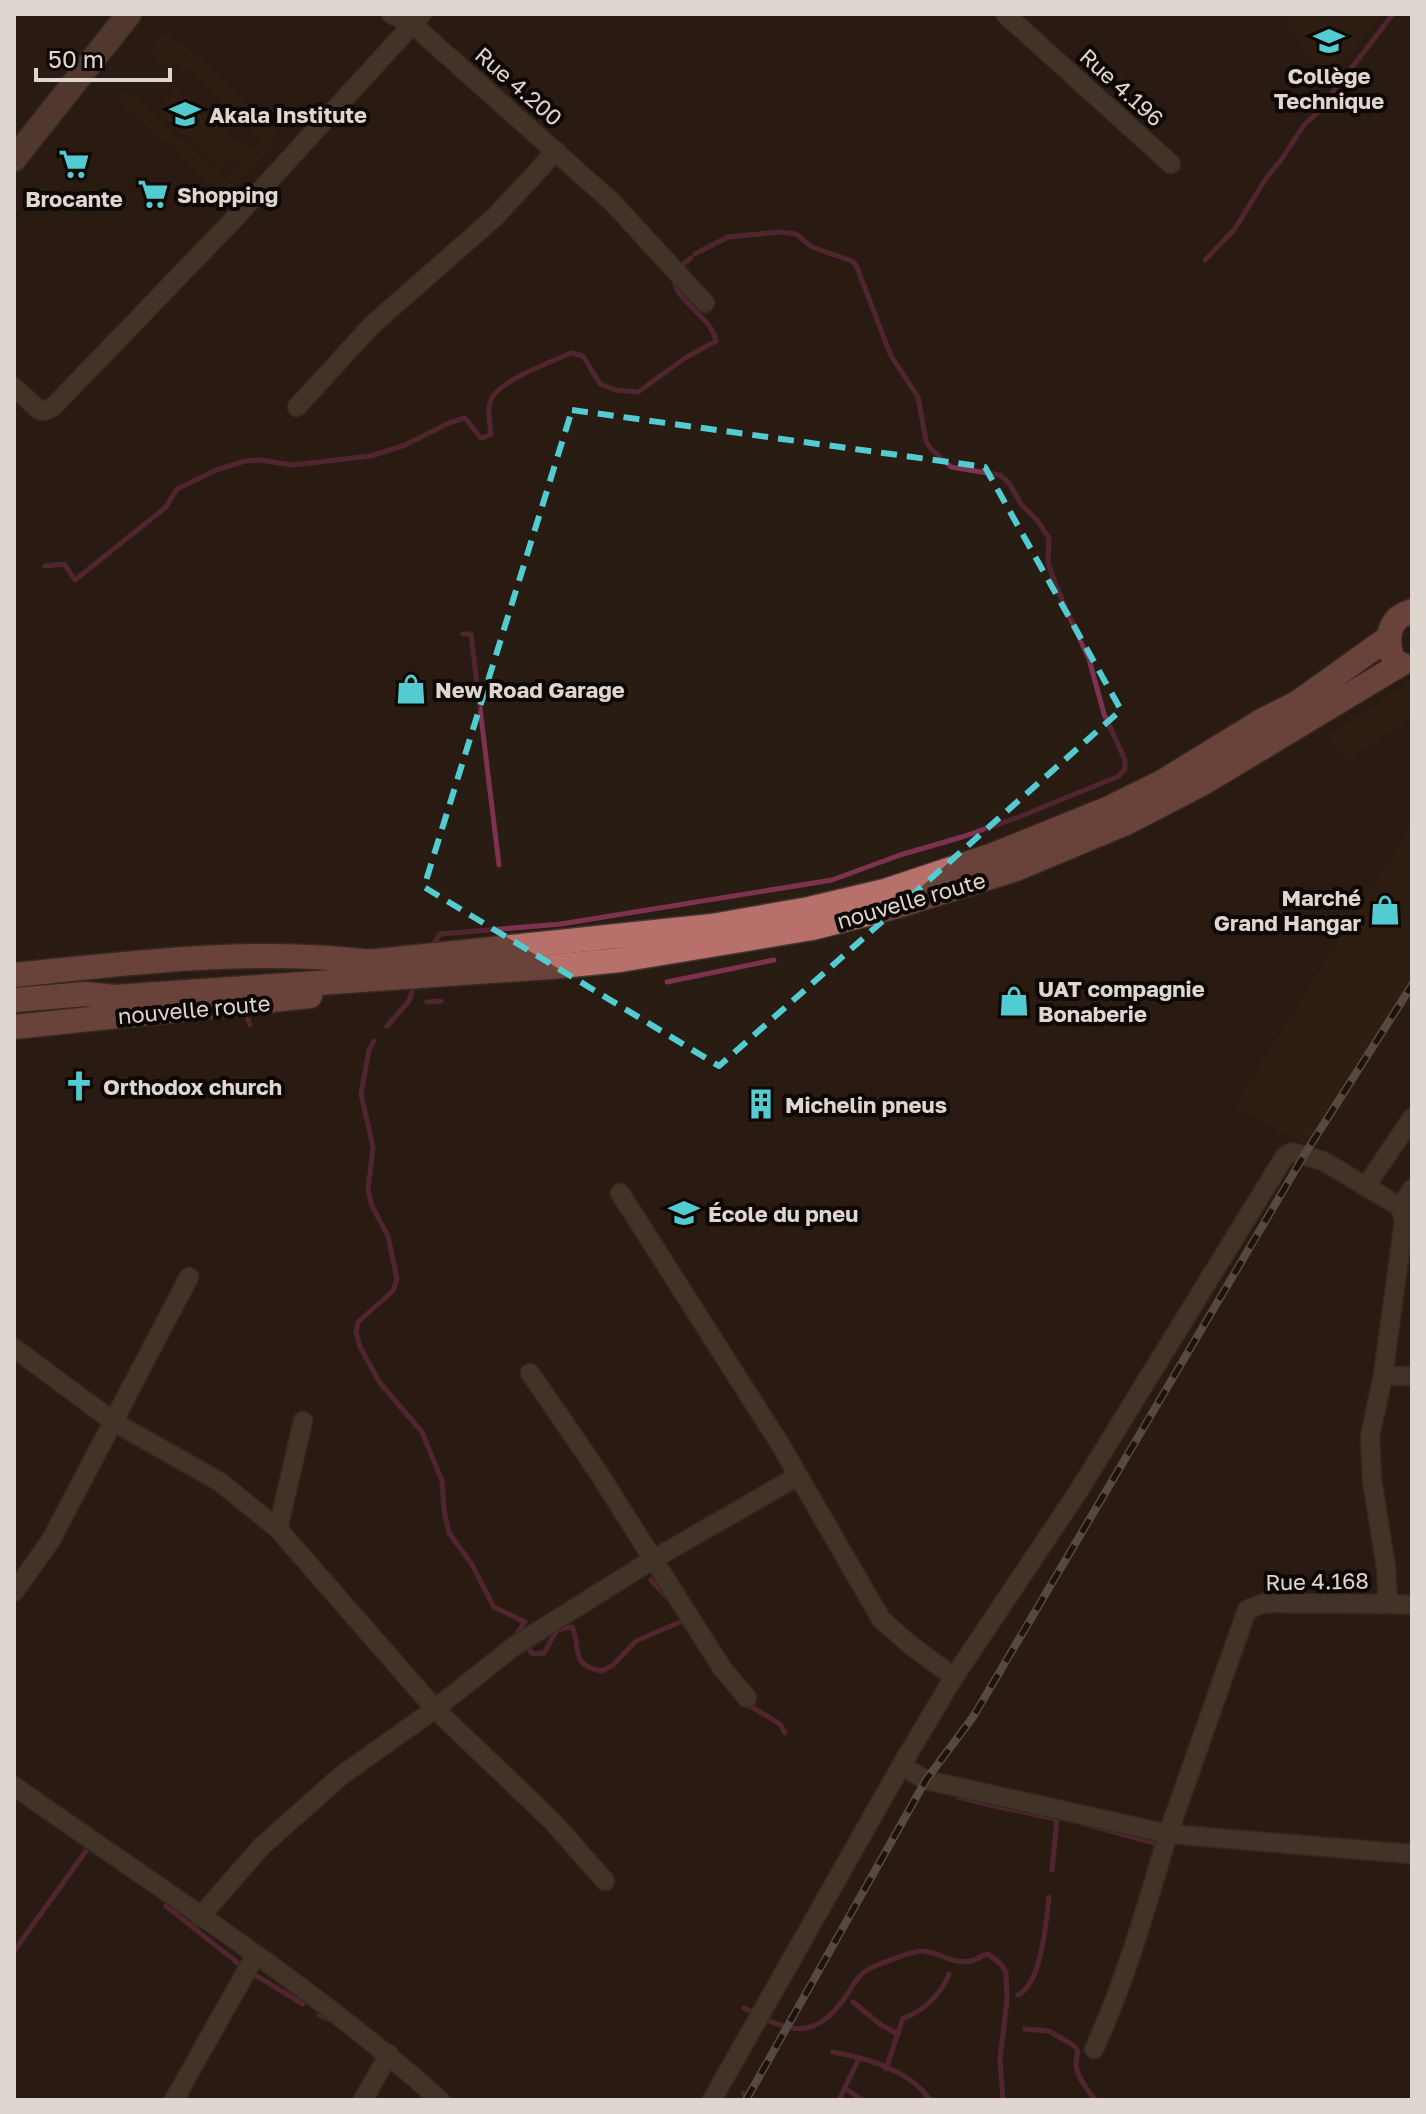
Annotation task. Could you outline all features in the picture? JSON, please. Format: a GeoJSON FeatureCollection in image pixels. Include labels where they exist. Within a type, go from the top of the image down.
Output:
{"type":"FeatureCollection","features":[{"type":"Feature","properties":{"kind":"highway","name":"nouvelle route"},"geometry":{"type":"LineString","coordinates":[[14,1027],[322,994],[371,969],[712,926],[809,909],[885,891],[993,855],[1107,809],[1162,782],[1263,720],[1297,703],[1388,638],[1392,625],[1402,614],[1412,611]]}},
{"type":"Feature","properties":{"kind":"highway"},"geometry":{"type":"LineString","coordinates":[[1388,638],[1391,653],[1406,666]]}},
{"type":"Feature","properties":{"kind":"highway","name":"nouvelle route"},"geometry":{"type":"LineString","coordinates":[[14,1000],[86,994],[111,986],[371,969],[551,967],[663,954],[812,928],[959,889],[1126,823],[1205,782],[1406,666]]}},
{"type":"Feature","properties":{"kind":"highway","name":"nouvelle route"},"geometry":{"type":"LineString","coordinates":[[14,975],[319,955],[371,969]]}},
{"type":"Feature","properties":{"kind":"main road"},"geometry":{"type":"LineString","coordinates":[[14,159],[129,14]]}},
{"type":"Feature","properties":{"kind":"street","name":"Rue 4.200"},"geometry":{"type":"LineString","coordinates":[[391,14],[417,19],[611,201],[705,303]]}},
{"type":"Feature","properties":{"kind":"street","name":"Rue 4.196"},"geometry":{"type":"LineString","coordinates":[[1005,14],[1171,164]]}},
{"type":"Feature","properties":{"kind":"street"},"geometry":{"type":"LineString","coordinates":[[14,387],[39,410],[53,407],[237,216],[417,19]]}},
{"type":"Feature","properties":{"kind":"street"},"geometry":{"type":"LineString","coordinates":[[297,407],[372,325],[475,236],[556,151]]}},
{"type":"Feature","properties":{"kind":"street"},"geometry":{"type":"LineString","coordinates":[[1366,1186],[1412,1118]]}},
{"type":"Feature","properties":{"kind":"street"},"geometry":{"type":"LineString","coordinates":[[712,2100],[954,1677],[1078,1492],[1285,1156],[1292,1152],[1323,1161],[1400,1207],[1412,1189]]}},
{"type":"Feature","properties":{"kind":"street"},"geometry":{"type":"LineString","coordinates":[[620,1193],[798,1476],[881,1619],[954,1677]]}},
{"type":"Feature","properties":{"kind":"street","name":"Rue 4.168"},"geometry":{"type":"LineString","coordinates":[[1094,2049],[1115,2003],[1168,1834],[1247,1610],[1264,1603],[1388,1604],[1386,1567],[1372,1480],[1370,1436],[1383,1376],[1404,1221],[1400,1207]]}},
{"type":"Feature","properties":{"kind":"street"},"geometry":{"type":"LineString","coordinates":[[14,1592],[51,1540],[189,1277]]}},
{"type":"Feature","properties":{"kind":"street"},"geometry":{"type":"LineString","coordinates":[[14,1348],[114,1422],[220,1482],[278,1529],[435,1709],[553,1822],[605,1881]]}},
{"type":"Feature","properties":{"kind":"street"},"geometry":{"type":"LineString","coordinates":[[530,1373],[596,1469],[731,1682],[747,1698]]}},
{"type":"Feature","properties":{"kind":"street"},"geometry":{"type":"LineString","coordinates":[[1383,1376],[1412,1376]]}},
{"type":"Feature","properties":{"kind":"street"},"geometry":{"type":"LineString","coordinates":[[278,1529],[303,1421]]}},
{"type":"Feature","properties":{"kind":"street"},"geometry":{"type":"LineString","coordinates":[[200,1917],[262,1846],[342,1775],[435,1709],[520,1642],[652,1560],[798,1476]]}},
{"type":"Feature","properties":{"kind":"street"},"geometry":{"type":"LineString","coordinates":[[1388,1604],[1412,1605]]}},
{"type":"Feature","properties":{"kind":"street"},"geometry":{"type":"LineString","coordinates":[[901,1766],[926,1780],[1168,1834],[1412,1854]]}},
{"type":"Feature","properties":{"kind":"street"},"geometry":{"type":"LineString","coordinates":[[14,1786],[389,2054],[440,2100]]}},
{"type":"Feature","properties":{"kind":"street"},"geometry":{"type":"LineString","coordinates":[[174,2100],[255,1956]]}},
{"type":"Feature","properties":{"kind":"street"},"geometry":{"type":"LineString","coordinates":[[363,2100],[389,2054]]}},
{"type":"Feature","properties":{"kind":"highlighted area"},"geometry":{"type":"Polygon","coordinates":[[[572,410],[985,467],[1121,710],[719,1066],[424,887],[572,410]]]}},
{"type":"Feature","properties":{"kind":"shaded area","name":"Collège Technique"},"geometry":{"type":"Polygon","coordinates":[[[1285,14],[1381,14],[1331,76],[1289,29],[1285,14]]]}},
{"type":"Feature","properties":{"kind":"shaded area","name":"Akala Institute"},"geometry":{"type":"Polygon","coordinates":[[[166,33],[198,58],[279,136],[226,196],[119,99],[125,91],[226,181],[240,164],[229,156],[218,168],[159,111],[175,92],[185,101],[188,98],[251,151],[263,139],[191,68],[188,71],[177,62],[172,69],[150,51],[166,33]]]}},
{"type":"Feature","properties":{"kind":"shaded area"},"geometry":{"type":"Polygon","coordinates":[[[1412,681],[1412,717],[1345,761],[1329,735],[1412,681]]]}},
{"type":"Feature","properties":{"kind":"shaded area","name":"Marché Grand Hangar"},"geometry":{"type":"Polygon","coordinates":[[[1412,825],[1412,996],[1313,1149],[1235,1106],[1412,825]]]}},
{"type":"Feature","properties":{"kind":"waterway"},"geometry":{"type":"LineString","coordinates":[[1205,260],[1234,230],[1304,125],[1316,114],[1393,14]]}},
{"type":"Feature","properties":{"kind":"waterway"},"geometry":{"type":"LineString","coordinates":[[695,254],[728,237],[780,232],[796,234],[812,247],[852,261],[891,356],[918,397],[926,441],[931,449],[951,467],[1000,475]]}},
{"type":"Feature","properties":{"kind":"waterway"},"geometry":{"type":"LineString","coordinates":[[678,268],[691,258]]}},
{"type":"Feature","properties":{"kind":"waterway"},"geometry":{"type":"LineString","coordinates":[[45,566],[64,564],[75,580],[166,507],[177,489],[216,470],[245,461],[292,465],[371,456],[405,445],[465,418],[483,438],[491,434],[489,410],[494,394],[513,380],[571,353],[583,356],[600,384],[616,390],[638,392],[685,358],[716,341],[707,323],[679,293],[674,277]]}},
{"type":"Feature","properties":{"kind":"waterway"},"geometry":{"type":"LineString","coordinates":[[434,943],[440,934],[561,924],[832,880],[1019,817],[1119,776],[1125,769],[1125,760],[1104,714],[1089,659],[1048,563],[1049,538],[1001,476]]}},
{"type":"Feature","properties":{"kind":"waterway"},"geometry":{"type":"LineString","coordinates":[[463,634],[471,634],[499,865]]}},
{"type":"Feature","properties":{"kind":"waterway"},"geometry":{"type":"LineString","coordinates":[[667,982],[774,960]]}},
{"type":"Feature","properties":{"kind":"waterway"},"geometry":{"type":"LineString","coordinates":[[387,1026],[409,1001],[414,985]]}},
{"type":"Feature","properties":{"kind":"waterway"},"geometry":{"type":"LineString","coordinates":[[427,1002],[441,1001]]}},
{"type":"Feature","properties":{"kind":"waterway"},"geometry":{"type":"LineString","coordinates":[[246,1012],[250,1025]]}},
{"type":"Feature","properties":{"kind":"waterway"},"geometry":{"type":"LineString","coordinates":[[374,1041],[369,1050],[361,1094],[373,1147],[368,1190],[372,1206],[388,1236],[397,1279],[393,1291],[358,1322],[356,1332],[360,1347],[380,1383],[422,1432],[442,1481],[449,1533],[471,1563],[494,1607],[525,1622],[516,1635],[518,1637]]}},
{"type":"Feature","properties":{"kind":"waterway"},"geometry":{"type":"LineString","coordinates":[[651,1580],[669,1599]]}},
{"type":"Feature","properties":{"kind":"waterway"},"geometry":{"type":"LineString","coordinates":[[525,1645],[533,1654],[544,1653],[557,1630],[572,1627],[580,1660],[602,1671],[613,1665],[636,1641],[682,1621]]}},
{"type":"Feature","properties":{"kind":"waterway"},"geometry":{"type":"LineString","coordinates":[[745,1703],[780,1724],[785,1733]]}},
{"type":"Feature","properties":{"kind":"waterway"},"geometry":{"type":"LineString","coordinates":[[959,1797],[990,1805]]}},
{"type":"Feature","properties":{"kind":"waterway"},"geometry":{"type":"LineString","coordinates":[[992,1805],[1013,1810]]}},
{"type":"Feature","properties":{"kind":"waterway"},"geometry":{"type":"LineString","coordinates":[[1015,1810],[1037,1815]]}},
{"type":"Feature","properties":{"kind":"waterway"},"geometry":{"type":"LineString","coordinates":[[1038,1815],[1057,1819],[1052,1870]]}},
{"type":"Feature","properties":{"kind":"waterway"},"geometry":{"type":"LineString","coordinates":[[1085,1824],[1158,1844]]}},
{"type":"Feature","properties":{"kind":"waterway"},"geometry":{"type":"LineString","coordinates":[[14,1951],[86,1851]]}},
{"type":"Feature","properties":{"kind":"waterway"},"geometry":{"type":"LineString","coordinates":[[1018,1995],[1033,1978],[1038,1965],[1049,1897]]}},
{"type":"Feature","properties":{"kind":"waterway"},"geometry":{"type":"LineString","coordinates":[[166,1906],[243,1967]]}},
{"type":"Feature","properties":{"kind":"waterway"},"geometry":{"type":"LineString","coordinates":[[744,2008],[786,2027],[810,2027],[822,2022],[834,2011],[861,1975],[875,1966],[917,1951],[964,1962],[988,1954],[1001,1964],[1006,1973],[1007,2000],[1000,2059],[1003,2100]]}},
{"type":"Feature","properties":{"kind":"waterway"},"geometry":{"type":"LineString","coordinates":[[250,1972],[303,2004]]}},
{"type":"Feature","properties":{"kind":"waterway"},"geometry":{"type":"LineString","coordinates":[[886,2069],[903,2018],[930,2001],[949,1974]]}},
{"type":"Feature","properties":{"kind":"waterway"},"geometry":{"type":"LineString","coordinates":[[853,2002],[881,2025],[898,2034]]}},
{"type":"Feature","properties":{"kind":"waterway"},"geometry":{"type":"LineString","coordinates":[[319,2015],[333,2021]]}},
{"type":"Feature","properties":{"kind":"waterway"},"geometry":{"type":"LineString","coordinates":[[1025,2029],[1049,2031],[1073,2045]]}},
{"type":"Feature","properties":{"kind":"waterway"},"geometry":{"type":"LineString","coordinates":[[1075,2047],[1078,2052],[1077,2072],[1095,2100]]}},
{"type":"Feature","properties":{"kind":"waterway"},"geometry":{"type":"LineString","coordinates":[[833,2052],[887,2067],[911,2081],[930,2100]]}},
{"type":"Feature","properties":{"kind":"waterway"},"geometry":{"type":"LineString","coordinates":[[839,2100],[859,2058]]}},
{"type":"Feature","properties":{"kind":"waterway"},"geometry":{"type":"LineString","coordinates":[[844,2088],[863,2100]]}},
{"type":"Feature","properties":{"kind":"waterway"},"geometry":{"type":"LineString","coordinates":[[743,2093],[751,2100]]}},
{"type":"Feature","properties":{"kind":"railway"},"geometry":{"type":"LineString","coordinates":[[746,2100],[926,1780],[973,1717],[1306,1152],[1412,985]]}},
{"type":"Feature","properties":{"kind":"place","name":"Collège Technique"},"geometry":{"type":"Point","coordinates":[1329,41]}},
{"type":"Feature","properties":{"kind":"place","name":"Akala Institute"},"geometry":{"type":"Point","coordinates":[185,114]}},
{"type":"Feature","properties":{"kind":"place","name":"Brocante"},"geometry":{"type":"Point","coordinates":[74,164]}},
{"type":"Feature","properties":{"kind":"place","name":"Shopping"},"geometry":{"type":"Point","coordinates":[153,194]}},
{"type":"Feature","properties":{"kind":"place","name":"New Road Garage"},"geometry":{"type":"Point","coordinates":[411,689]}},
{"type":"Feature","properties":{"kind":"place","name":"Marché Grand Hangar"},"geometry":{"type":"Point","coordinates":[1385,910]}},
{"type":"Feature","properties":{"kind":"place","name":"UAT compagnie Bonaberie"},"geometry":{"type":"Point","coordinates":[1014,1001]}},
{"type":"Feature","properties":{"kind":"place","name":"Orthodox church"},"geometry":{"type":"Point","coordinates":[79,1086]}},
{"type":"Feature","properties":{"kind":"place","name":"Michelin pneus"},"geometry":{"type":"Point","coordinates":[761,1104]}},
{"type":"Feature","properties":{"kind":"place","name":"École du pneu"},"geometry":{"type":"Point","coordinates":[684,1213]}}]}
